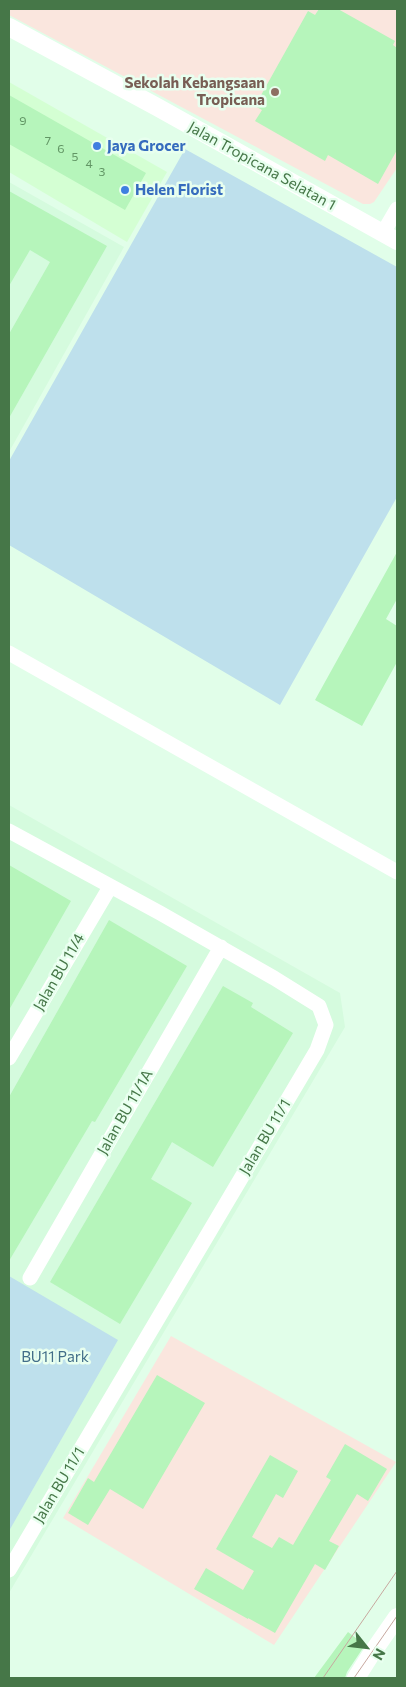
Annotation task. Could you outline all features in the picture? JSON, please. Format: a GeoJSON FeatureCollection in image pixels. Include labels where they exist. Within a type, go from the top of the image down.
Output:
{"type":"FeatureCollection","features":[{"type":"Feature","properties":{"kind":"street","name":"Jalan Tropicana Selatan 1"},"geometry":{"type":"LineString","coordinates":[[9,27],[390,237],[397,209]]}},
{"type":"Feature","properties":{"kind":"street"},"geometry":{"type":"LineString","coordinates":[[9,653],[397,872]]}},
{"type":"Feature","properties":{"kind":"street","name":"Jalan BU 11/1"},"geometry":{"type":"LineString","coordinates":[[9,831],[274,978],[319,1006],[326,1025],[317,1050],[9,1570]]}},
{"type":"Feature","properties":{"kind":"street","name":"Jalan BU 11/4"},"geometry":{"type":"LineString","coordinates":[[9,1058],[110,887]]}},
{"type":"Feature","properties":{"kind":"street","name":"Jalan BU 11/1A"},"geometry":{"type":"LineString","coordinates":[[30,1278],[221,947]]}},
{"type":"Feature","properties":{"kind":"street"},"geometry":{"type":"LineString","coordinates":[[356,1678],[397,1617]]}},
{"type":"Feature","properties":{"kind":"street"},"geometry":{"type":"LineString","coordinates":[[369,1678],[397,1638]]}},
{"type":"Feature","properties":{"kind":"shaded area","name":"Sekolah Kebangsaan Tropicana"},"geometry":{"type":"Polygon","coordinates":[[[9,9],[397,9],[397,168],[374,202],[363,204],[9,15],[9,9]]]}},
{"type":"Feature","properties":{"kind":"shaded area"},"geometry":{"type":"Polygon","coordinates":[[[9,82],[167,172],[127,242],[9,172],[9,82]]]}},
{"type":"Feature","properties":{"kind":"shaded area"},"geometry":{"type":"Polygon","coordinates":[[[9,182],[124,247],[9,452],[9,182]]]}},
{"type":"Feature","properties":{"kind":"shaded area"},"geometry":{"type":"Polygon","coordinates":[[[9,805],[340,993],[345,1027],[9,1593],[9,805]]]}},
{"type":"Feature","properties":{"kind":"shaded area"},"geometry":{"type":"Polygon","coordinates":[[[171,1336],[396,1462],[274,1645],[63,1518],[171,1336]]]}},
{"type":"Feature","properties":{"kind":"green space"},"geometry":{"type":"Polygon","coordinates":[[[185,149],[397,267],[397,497],[280,705],[9,545],[9,461],[185,149]]]}},
{"type":"Feature","properties":{"kind":"green space","name":"BU11 Park"},"geometry":{"type":"Polygon","coordinates":[[[9,1276],[118,1340],[9,1531],[9,1276]]]}},
{"type":"Feature","properties":{"kind":"building"},"geometry":{"type":"Polygon","coordinates":[[[319,9],[338,9],[395,41],[393,45],[397,48],[397,150],[378,184],[328,155],[325,161],[255,121],[262,110],[255,106],[308,11],[315,15],[319,9]]]}},
{"type":"Feature","properties":{"kind":"building"},"geometry":{"type":"Polygon","coordinates":[[[9,95],[146,173],[125,210],[9,144],[9,95]]]}},
{"type":"Feature","properties":{"kind":"building"},"geometry":{"type":"Polygon","coordinates":[[[9,191],[107,246],[9,418],[9,334],[50,262],[30,250],[9,286],[9,191]]]}},
{"type":"Feature","properties":{"kind":"building"},"geometry":{"type":"Polygon","coordinates":[[[397,552],[397,599],[386,619],[397,626],[397,662],[362,726],[315,700],[397,552]]]}},
{"type":"Feature","properties":{"kind":"building"},"geometry":{"type":"Polygon","coordinates":[[[9,865],[71,901],[9,1010],[9,865]]]}},
{"type":"Feature","properties":{"kind":"building"},"geometry":{"type":"Polygon","coordinates":[[[109,920],[187,966],[95,1122],[92,1121],[9,1261],[9,1097],[109,920]]]}},
{"type":"Feature","properties":{"kind":"building"},"geometry":{"type":"Polygon","coordinates":[[[223,986],[253,1003],[251,1007],[293,1033],[213,1167],[172,1142],[151,1179],[192,1203],[120,1324],[50,1282],[223,986]]]}},
{"type":"Feature","properties":{"kind":"building"},"geometry":{"type":"Polygon","coordinates":[[[157,1375],[205,1403],[143,1509],[110,1489],[88,1525],[68,1513],[88,1478],[94,1482],[157,1375]]]}},
{"type":"Feature","properties":{"kind":"building"},"geometry":{"type":"Polygon","coordinates":[[[345,1444],[387,1469],[368,1501],[357,1494],[329,1541],[339,1546],[325,1570],[315,1564],[275,1633],[194,1589],[206,1568],[243,1590],[254,1571],[216,1549],[270,1455],[298,1471],[283,1498],[276,1494],[252,1537],[272,1548],[279,1537],[293,1545],[331,1480],[326,1477],[345,1444]]]}},
{"type":"Feature","properties":{"kind":"building"},"geometry":{"type":"Polygon","coordinates":[[[348,1632],[365,1645],[345,1678],[314,1678],[348,1632]]]}},
{"type":"Feature","properties":{"kind":"tram line"},"geometry":{"type":"LineString","coordinates":[[323,1678],[397,1571]]}},
{"type":"Feature","properties":{"kind":"tram line"},"geometry":{"type":"LineString","coordinates":[[354,1678],[397,1616]]}},
{"type":"Feature","properties":{"kind":"place","name":"Sekolah Kebangsaan Tropicana"},"geometry":{"type":"Point","coordinates":[275,92]}},
{"type":"Feature","properties":{"kind":"place","name":"Jaya Grocer"},"geometry":{"type":"Point","coordinates":[97,146]}},
{"type":"Feature","properties":{"kind":"place","name":"Helen Florist"},"geometry":{"type":"Point","coordinates":[125,190]}}]}
